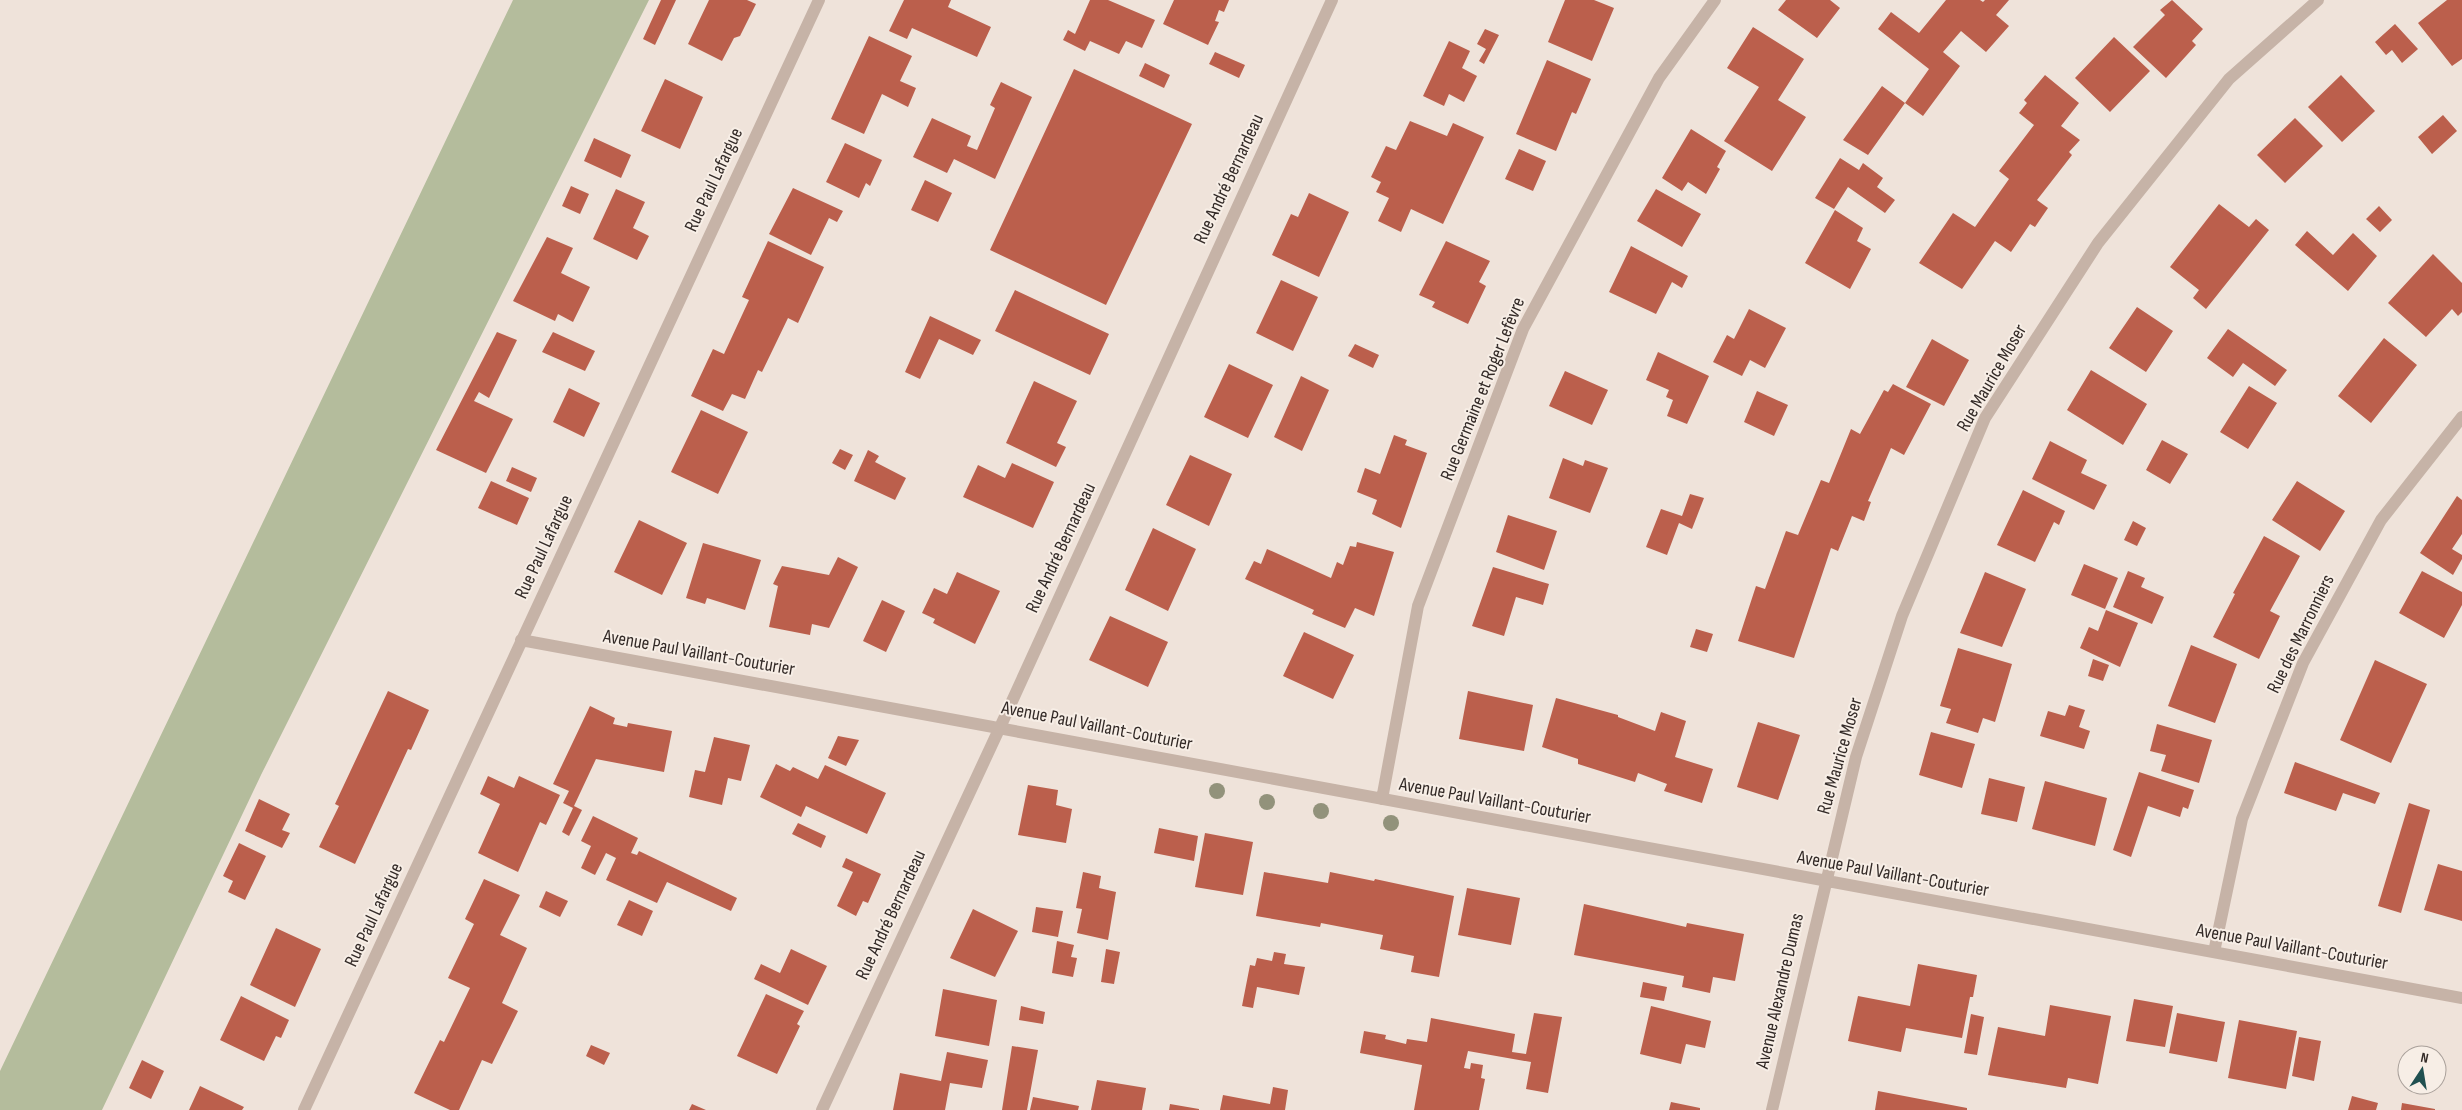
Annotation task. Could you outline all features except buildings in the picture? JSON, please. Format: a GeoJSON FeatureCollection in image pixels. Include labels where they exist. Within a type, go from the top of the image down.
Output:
{"type":"FeatureCollection","features":[{"type":"Feature","properties":{"kind":"street","name":"Rue Paul Lafargue"},"geometry":{"type":"LineString","coordinates":[[304,1110],[819,0]]}},
{"type":"Feature","properties":{"kind":"street","name":"Rue André Bernardeau"},"geometry":{"type":"LineString","coordinates":[[822,1110],[1000,727],[1332,0]]}},
{"type":"Feature","properties":{"kind":"street","name":"Rue Germaine et Roger Lefèvre"},"geometry":{"type":"LineString","coordinates":[[1382,799],[1418,606],[1523,329],[1660,78],[1715,0]]}},
{"type":"Feature","properties":{"kind":"street","name":"Rue Maurice Moser"},"geometry":{"type":"LineString","coordinates":[[1826,880],[1856,757],[1902,616],[1986,418],[2104,235],[2229,79],[2318,0]]}},
{"type":"Feature","properties":{"kind":"street","name":"Rue des Marronniers"},"geometry":{"type":"LineString","coordinates":[[2214,952],[2242,819],[2303,663],[2381,520],[2462,417]]}},
{"type":"Feature","properties":{"kind":"street","name":"Avenue Paul Vaillant-Couturier"},"geometry":{"type":"LineString","coordinates":[[522,640],[2462,998]]}},
{"type":"Feature","properties":{"kind":"street","name":"Avenue Alexandre Dumas"},"geometry":{"type":"LineString","coordinates":[[1772,1110],[1826,880]]}},
{"type":"Feature","properties":{"kind":"green space"},"geometry":{"type":"Polygon","coordinates":[[[513,0],[649,0],[261,775],[102,1110],[0,1110],[0,1071],[513,0]]]}}]}
